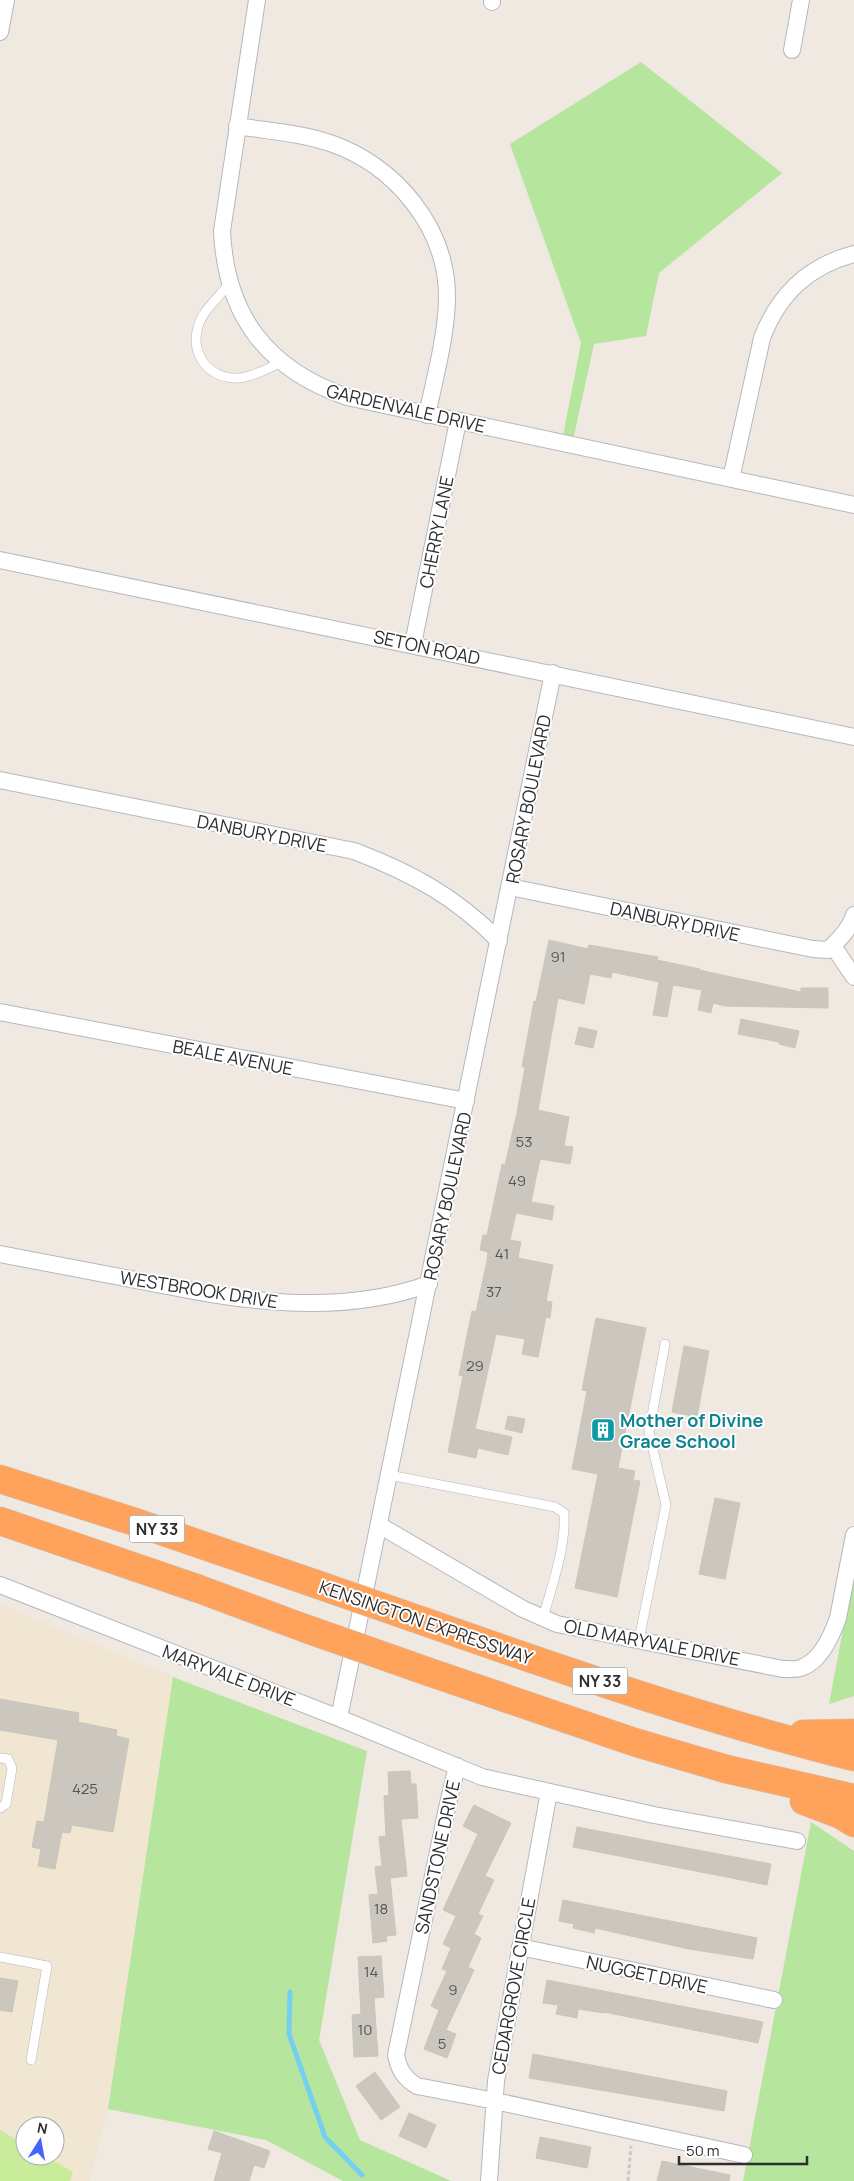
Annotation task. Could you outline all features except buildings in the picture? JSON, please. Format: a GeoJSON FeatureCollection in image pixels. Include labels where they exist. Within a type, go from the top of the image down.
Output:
{"type":"FeatureCollection","features":[{"type":"Feature","properties":{"kind":"highway","name":"KENSINGTON EXPRESSWAY"},"geometry":{"type":"LineString","coordinates":[[0,1479],[132,1521],[548,1665],[854,1758]]}},
{"type":"Feature","properties":{"kind":"highway","name":"NY 33"},"geometry":{"type":"LineString","coordinates":[[0,1521],[634,1742],[726,1768],[854,1798]]}},
{"type":"Feature","properties":{"kind":"highway"},"geometry":{"type":"LineString","coordinates":[[764,1732],[835,1735],[854,1733]]}},
{"type":"Feature","properties":{"kind":"highway"},"geometry":{"type":"LineString","coordinates":[[726,1768],[841,1815],[854,1823]]}},
{"type":"Feature","properties":{"kind":"street"},"geometry":{"type":"LineString","coordinates":[[0,32],[6,0]]}},
{"type":"Feature","properties":{"kind":"street","name":"GARDENVALE DRIVE"},"geometry":{"type":"LineString","coordinates":[[257,0],[222,230],[223,254],[229,284],[239,308],[254,333],[281,362],[320,388],[347,398],[854,504]]}},
{"type":"Feature","properties":{"kind":"street"},"geometry":{"type":"LineString","coordinates":[[792,50],[801,0]]}},
{"type":"Feature","properties":{"kind":"street"},"geometry":{"type":"LineString","coordinates":[[237,126],[307,137],[329,142],[356,153],[392,178],[417,207],[437,246],[447,296],[446,319],[428,414]]}},
{"type":"Feature","properties":{"kind":"street"},"geometry":{"type":"LineString","coordinates":[[731,479],[762,338],[769,318],[783,297],[801,279],[818,267],[838,258],[854,254]]}},
{"type":"Feature","properties":{"kind":"street","name":"CHERRY LANE"},"geometry":{"type":"LineString","coordinates":[[414,644],[458,421]]}},
{"type":"Feature","properties":{"kind":"street","name":"SETON ROAD"},"geometry":{"type":"LineString","coordinates":[[0,560],[414,644],[854,737]]}},
{"type":"Feature","properties":{"kind":"street","name":"ROSARY BOULEVARD"},"geometry":{"type":"LineString","coordinates":[[339,1718],[553,673]]}},
{"type":"Feature","properties":{"kind":"street","name":"DANBURY DRIVE"},"geometry":{"type":"LineString","coordinates":[[0,780],[354,851],[422,882],[454,900],[499,941]]}},
{"type":"Feature","properties":{"kind":"street","name":"DANBURY DRIVE"},"geometry":{"type":"LineString","coordinates":[[510,887],[813,949],[828,950],[835,943]]}},
{"type":"Feature","properties":{"kind":"street"},"geometry":{"type":"LineString","coordinates":[[854,915],[848,929],[835,943],[854,976]]}},
{"type":"Feature","properties":{"kind":"street","name":"BEALE AVENUE"},"geometry":{"type":"LineString","coordinates":[[0,1012],[466,1101]]}},
{"type":"Feature","properties":{"kind":"street","name":"WESTBROOK DRIVE"},"geometry":{"type":"LineString","coordinates":[[0,1254],[172,1288],[248,1300],[287,1303],[347,1302],[394,1295],[429,1284]]}},
{"type":"Feature","properties":{"kind":"street","name":"OLD MARYVALE DRIVE"},"geometry":{"type":"LineString","coordinates":[[379,1525],[523,1609],[557,1624],[783,1669],[803,1668],[817,1657],[838,1618],[854,1535]]}},
{"type":"Feature","properties":{"kind":"street","name":"MARYVALE DRIVE"},"geometry":{"type":"LineString","coordinates":[[0,1585],[457,1766]]}},
{"type":"Feature","properties":{"kind":"street","name":"SANDSTONE DRIVE"},"geometry":{"type":"LineString","coordinates":[[744,2155],[417,2086],[407,2080],[401,2072],[396,2055],[457,1766],[482,1777],[549,1792],[654,1815],[797,1841]]}},
{"type":"Feature","properties":{"kind":"street","name":"CEDARGROVE CIRCLE"},"geometry":{"type":"LineString","coordinates":[[489,2181],[496,2082],[549,1792]]}},
{"type":"Feature","properties":{"kind":"street","name":"NUGGET DRIVE"},"geometry":{"type":"LineString","coordinates":[[520,1947],[774,2000]]}},
{"type":"Feature","properties":{"kind":"lane"},"geometry":{"type":"LineString","coordinates":[[229,284],[198,326],[197,355],[204,366],[218,374],[232,378],[248,376],[281,362]]}},
{"type":"Feature","properties":{"kind":"lane"},"geometry":{"type":"LineString","coordinates":[[639,1640],[666,1505],[649,1432],[665,1344]]}},
{"type":"Feature","properties":{"kind":"lane"},"geometry":{"type":"LineString","coordinates":[[389,1475],[555,1507],[564,1513],[564,1526],[558,1559],[543,1618]]}},
{"type":"Feature","properties":{"kind":"lane"},"geometry":{"type":"LineString","coordinates":[[0,1758],[8,1760],[12,1768],[6,1804],[0,1808]]}},
{"type":"Feature","properties":{"kind":"lane"},"geometry":{"type":"LineString","coordinates":[[0,1957],[47,1966],[31,2060]]}},
{"type":"Feature","properties":{"kind":"path"},"geometry":{"type":"LineString","coordinates":[[628,2181],[632,2130]]}},
{"type":"Feature","properties":{"kind":"shaded area"},"geometry":{"type":"Polygon","coordinates":[[[0,1604],[173,1677],[108,2109],[89,2181],[0,2181],[0,1604]]]}},
{"type":"Feature","properties":{"kind":"green space"},"geometry":{"type":"Polygon","coordinates":[[[641,62],[782,173],[659,273],[646,336],[594,344],[574,436],[563,436],[581,343],[510,144],[641,62]]]}},
{"type":"Feature","properties":{"kind":"green space"},"geometry":{"type":"Polygon","coordinates":[[[854,1571],[854,1696],[829,1704],[854,1571]]]}},
{"type":"Feature","properties":{"kind":"green space"},"geometry":{"type":"Polygon","coordinates":[[[173,1677],[367,1751],[319,2040],[360,2140],[451,2181],[343,2181],[266,2140],[108,2109],[173,1677]]]}},
{"type":"Feature","properties":{"kind":"green space"},"geometry":{"type":"Polygon","coordinates":[[[811,1822],[854,1851],[854,2181],[743,2181],[811,1822]]]}},
{"type":"Feature","properties":{"kind":"green space"},"geometry":{"type":"Polygon","coordinates":[[[0,2130],[15,2139],[15,2166],[62,2166],[73,2172],[70,2181],[0,2181],[0,2130]]]}},
{"type":"Feature","properties":{"kind":"waterway"},"geometry":{"type":"LineString","coordinates":[[290,1992],[289,2034],[325,2137],[362,2175]]}},
{"type":"Feature","properties":{"kind":"place","name":"Mother of Divine Grace School"},"geometry":{"type":"Point","coordinates":[603,1430]}}]}
